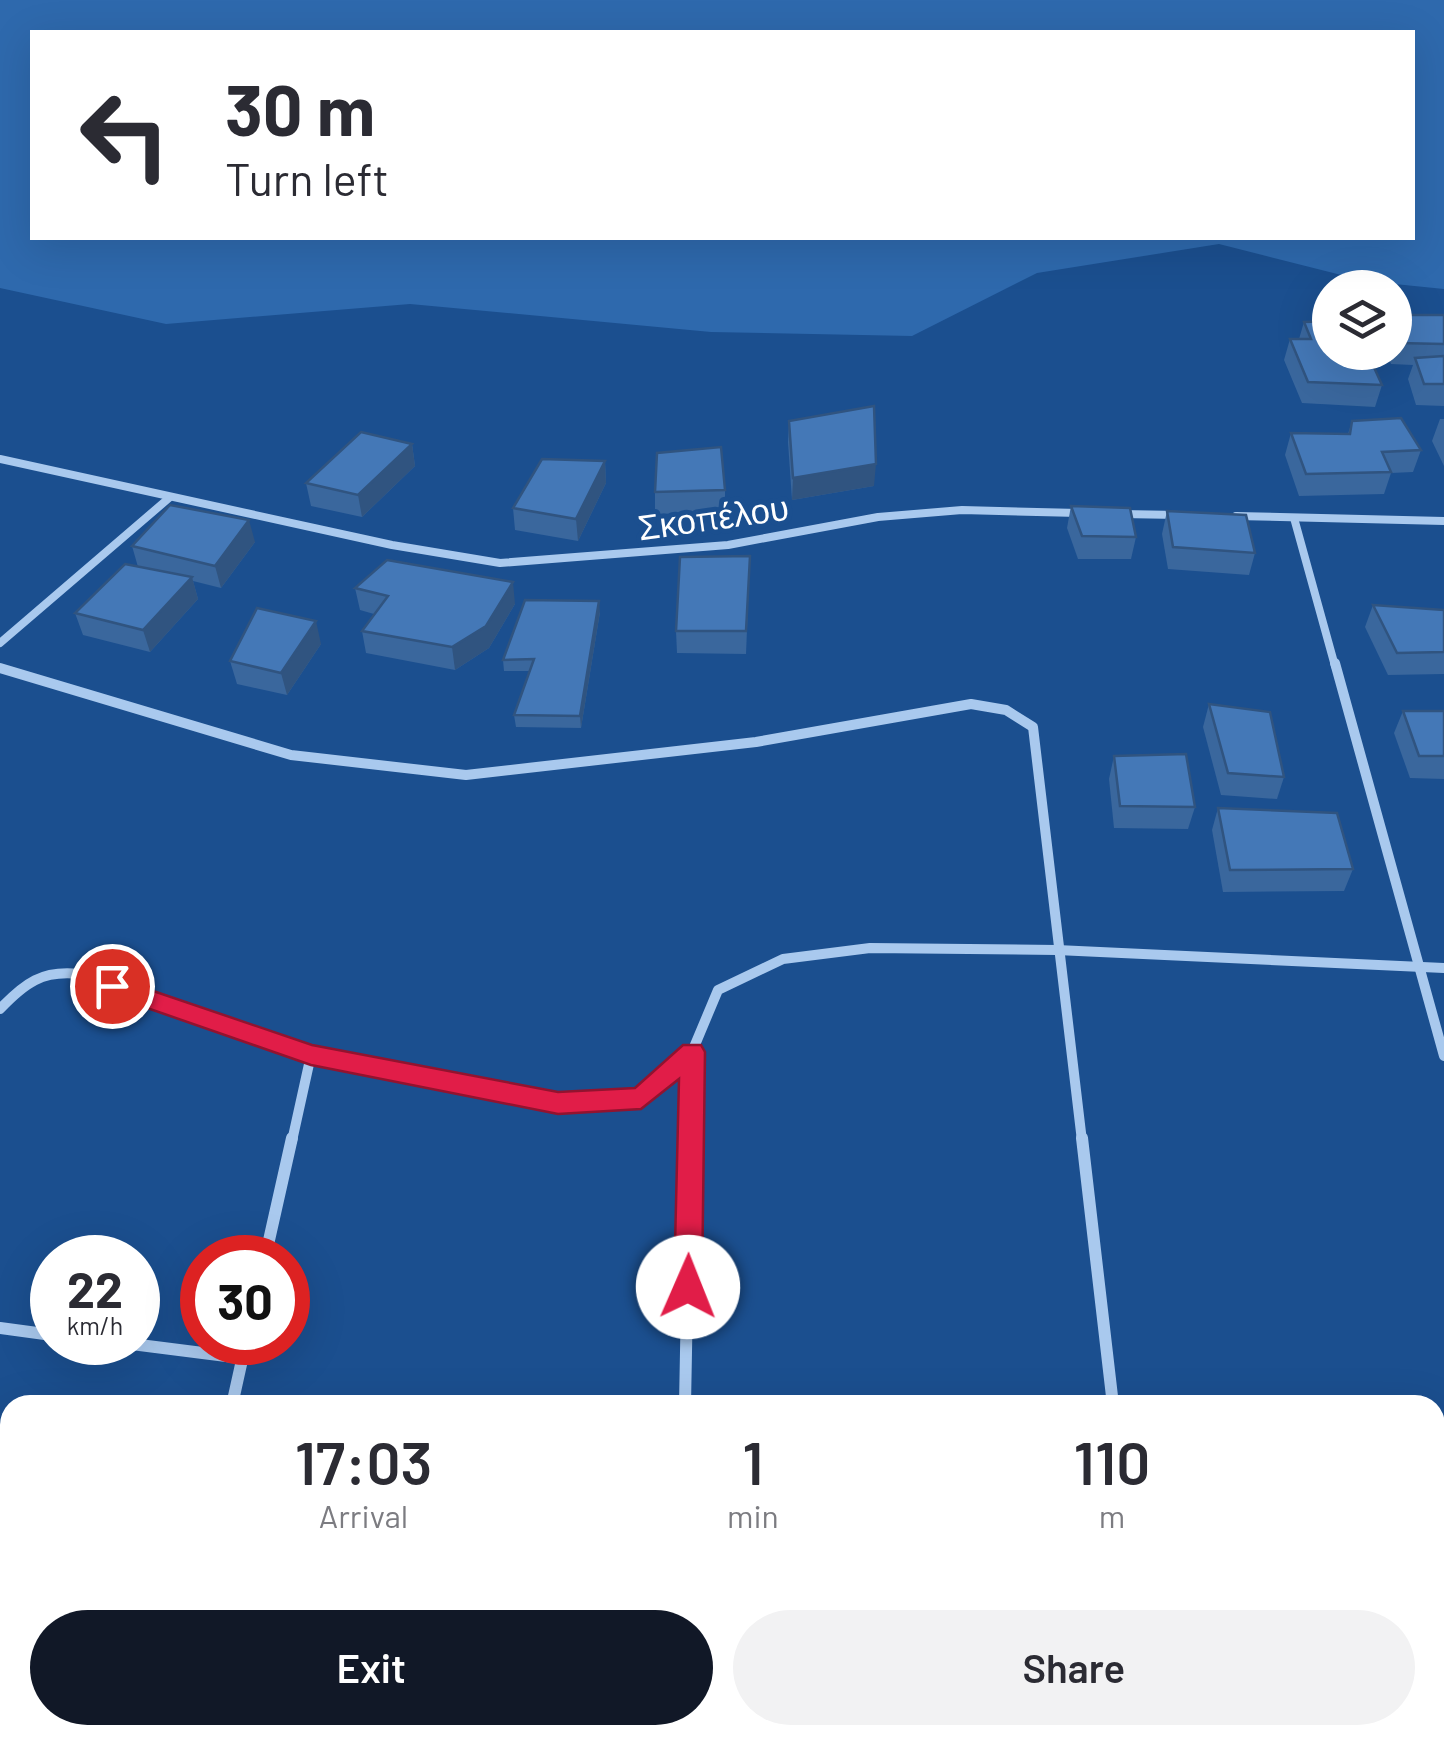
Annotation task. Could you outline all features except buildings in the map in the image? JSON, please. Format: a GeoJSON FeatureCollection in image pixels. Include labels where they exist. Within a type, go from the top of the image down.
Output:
{"type":"FeatureCollection","features":[{"type":"Feature","properties":{"kind":"street","name":"Σκοπέλου"},"geometry":{"type":"LineString","coordinates":[[0,459],[169,498],[500,563],[728,545],[895,515],[962,510],[1098,513]]}},
{"type":"Feature","properties":{"kind":"street"},"geometry":{"type":"LineString","coordinates":[[0,642],[169,498]]}},
{"type":"Feature","properties":{"kind":"street"},"geometry":{"type":"LineString","coordinates":[[1118,514],[1196,516]]}},
{"type":"Feature","properties":{"kind":"street"},"geometry":{"type":"LineString","coordinates":[[1216,516],[1444,520]]}},
{"type":"Feature","properties":{"kind":"street"},"geometry":{"type":"LineString","coordinates":[[1294,518],[1416,967],[1444,1056]]}},
{"type":"Feature","properties":{"kind":"street"},"geometry":{"type":"LineString","coordinates":[[0,668],[291,756],[466,775],[756,742],[971,704],[1006,710],[1033,727],[1112,1395]]}},
{"type":"Feature","properties":{"kind":"street"},"geometry":{"type":"LineString","coordinates":[[686,1395],[692,1052],[718,990],[784,959],[870,948],[1057,950],[1444,968]]}},
{"type":"Feature","properties":{"kind":"street"},"geometry":{"type":"LineString","coordinates":[[0,1009],[26,982],[50,970],[79,974],[311,1055],[558,1103],[641,1098],[692,1052]]}},
{"type":"Feature","properties":{"kind":"street"},"geometry":{"type":"LineString","coordinates":[[270,1235],[311,1055]]}},
{"type":"Feature","properties":{"kind":"street"},"geometry":{"type":"LineString","coordinates":[[0,1328],[30,1332]]}},
{"type":"Feature","properties":{"kind":"street"},"geometry":{"type":"LineString","coordinates":[[234,1395],[241,1365]]}},
{"type":"Feature","properties":{"kind":"shaded area"},"geometry":{"type":"Polygon","coordinates":[[[0,0],[1444,0],[1444,289],[1412,286],[1412,270],[1322,270],[1219,244],[1037,273],[912,336],[711,332],[410,304],[166,324],[0,288],[0,0]]]}},
{"type":"Feature","properties":{"kind":"route"},"geometry":{"type":"LineString","coordinates":[[112,986],[311,1055],[558,1103],[641,1098],[692,1052],[688,1287]]}}]}
